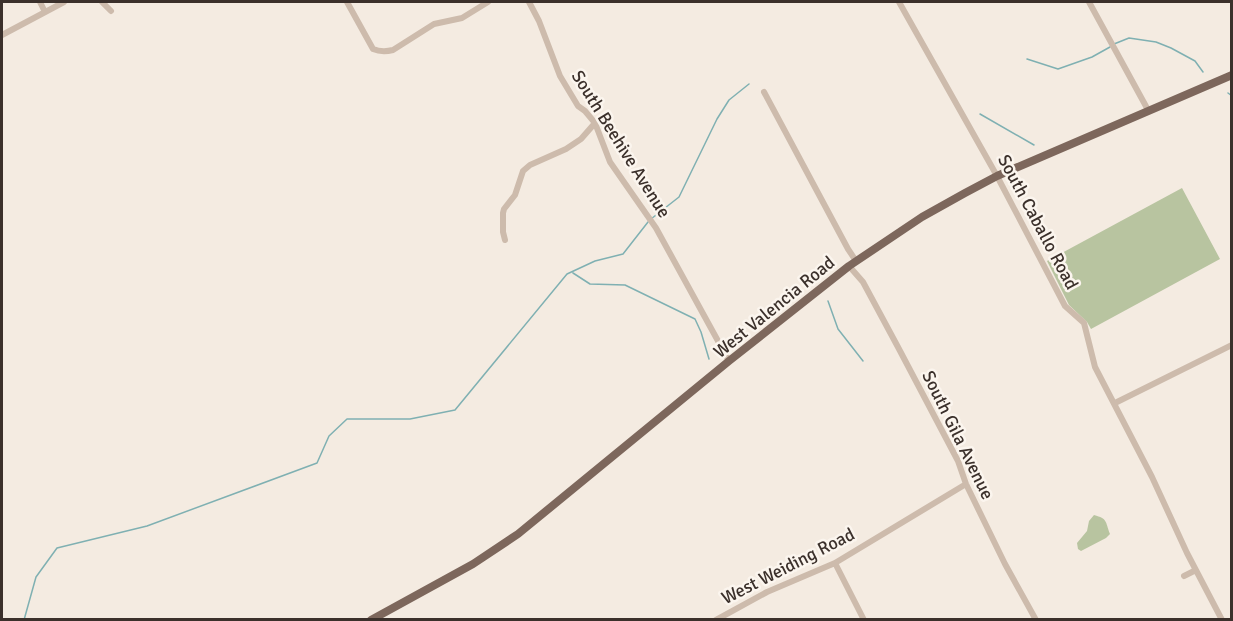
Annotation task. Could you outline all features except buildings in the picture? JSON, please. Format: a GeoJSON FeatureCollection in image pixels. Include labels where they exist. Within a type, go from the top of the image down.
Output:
{"type":"FeatureCollection","features":[{"type":"Feature","properties":{"kind":"main road","name":"West Valencia Road"},"geometry":{"type":"LineString","coordinates":[[371,620],[473,564],[518,534],[853,263],[922,217],[997,176],[1232,75]]}},
{"type":"Feature","properties":{"kind":"street"},"geometry":{"type":"LineString","coordinates":[[40,2],[45,12]]}},
{"type":"Feature","properties":{"kind":"street"},"geometry":{"type":"LineString","coordinates":[[2,35],[64,2]]}},
{"type":"Feature","properties":{"kind":"street"},"geometry":{"type":"LineString","coordinates":[[102,2],[111,11]]}},
{"type":"Feature","properties":{"kind":"street"},"geometry":{"type":"LineString","coordinates":[[347,2],[373,49],[386,52],[434,24],[462,18],[488,2]]}},
{"type":"Feature","properties":{"kind":"street","name":"South Beehive Avenue"},"geometry":{"type":"LineString","coordinates":[[529,2],[539,21],[560,76],[578,106],[595,123],[610,162],[656,228],[729,361]]}},
{"type":"Feature","properties":{"kind":"street","name":"South Caballo Road"},"geometry":{"type":"LineString","coordinates":[[899,2],[997,176],[1065,306],[1084,323],[1095,367],[1222,620]]}},
{"type":"Feature","properties":{"kind":"street"},"geometry":{"type":"LineString","coordinates":[[1089,2],[1148,110]]}},
{"type":"Feature","properties":{"kind":"street","name":"South Gila Avenue"},"geometry":{"type":"LineString","coordinates":[[764,92],[958,461],[966,484],[1005,564],[1036,620]]}},
{"type":"Feature","properties":{"kind":"street"},"geometry":{"type":"LineString","coordinates":[[505,240],[504,209],[514,195],[524,171],[530,165],[581,140],[595,123]]}},
{"type":"Feature","properties":{"kind":"street"},"geometry":{"type":"LineString","coordinates":[[1115,403],[1232,345]]}},
{"type":"Feature","properties":{"kind":"street","name":"West Weiding Road"},"geometry":{"type":"LineString","coordinates":[[716,620],[767,592],[835,563],[966,484]]}},
{"type":"Feature","properties":{"kind":"street"},"geometry":{"type":"LineString","coordinates":[[835,563],[864,620]]}},
{"type":"Feature","properties":{"kind":"street"},"geometry":{"type":"LineString","coordinates":[[1184,576],[1196,570]]}},
{"type":"Feature","properties":{"kind":"green space"},"geometry":{"type":"Polygon","coordinates":[[[1182,188],[1220,259],[1091,329],[1069,305],[1047,261],[1182,188]]]}},
{"type":"Feature","properties":{"kind":"green space"},"geometry":{"type":"Polygon","coordinates":[[[1094,515],[1104,519],[1110,534],[1081,551],[1077,543],[1087,531],[1089,521],[1094,515]]]}},
{"type":"Feature","properties":{"kind":"waterway"},"geometry":{"type":"LineString","coordinates":[[1114,44],[1129,38],[1156,42],[1195,61],[1203,72]]}},
{"type":"Feature","properties":{"kind":"waterway"},"geometry":{"type":"LineString","coordinates":[[1027,59],[1058,69],[1092,57],[1110,47]]}},
{"type":"Feature","properties":{"kind":"waterway"},"geometry":{"type":"LineString","coordinates":[[651,219],[679,197],[717,119],[729,100],[749,84]]}},
{"type":"Feature","properties":{"kind":"waterway"},"geometry":{"type":"LineString","coordinates":[[1228,93],[1232,96]]}},
{"type":"Feature","properties":{"kind":"waterway"},"geometry":{"type":"LineString","coordinates":[[980,114],[1034,145]]}},
{"type":"Feature","properties":{"kind":"waterway"},"geometry":{"type":"LineString","coordinates":[[24,620],[36,577],[57,548],[147,526],[317,463],[329,436],[347,419],[410,419],[455,410],[567,274],[595,261],[623,254],[648,222]]}},
{"type":"Feature","properties":{"kind":"waterway"},"geometry":{"type":"LineString","coordinates":[[573,273],[590,284],[625,285],[695,319],[709,359]]}},
{"type":"Feature","properties":{"kind":"waterway"},"geometry":{"type":"LineString","coordinates":[[828,301],[838,329],[863,361]]}}]}
